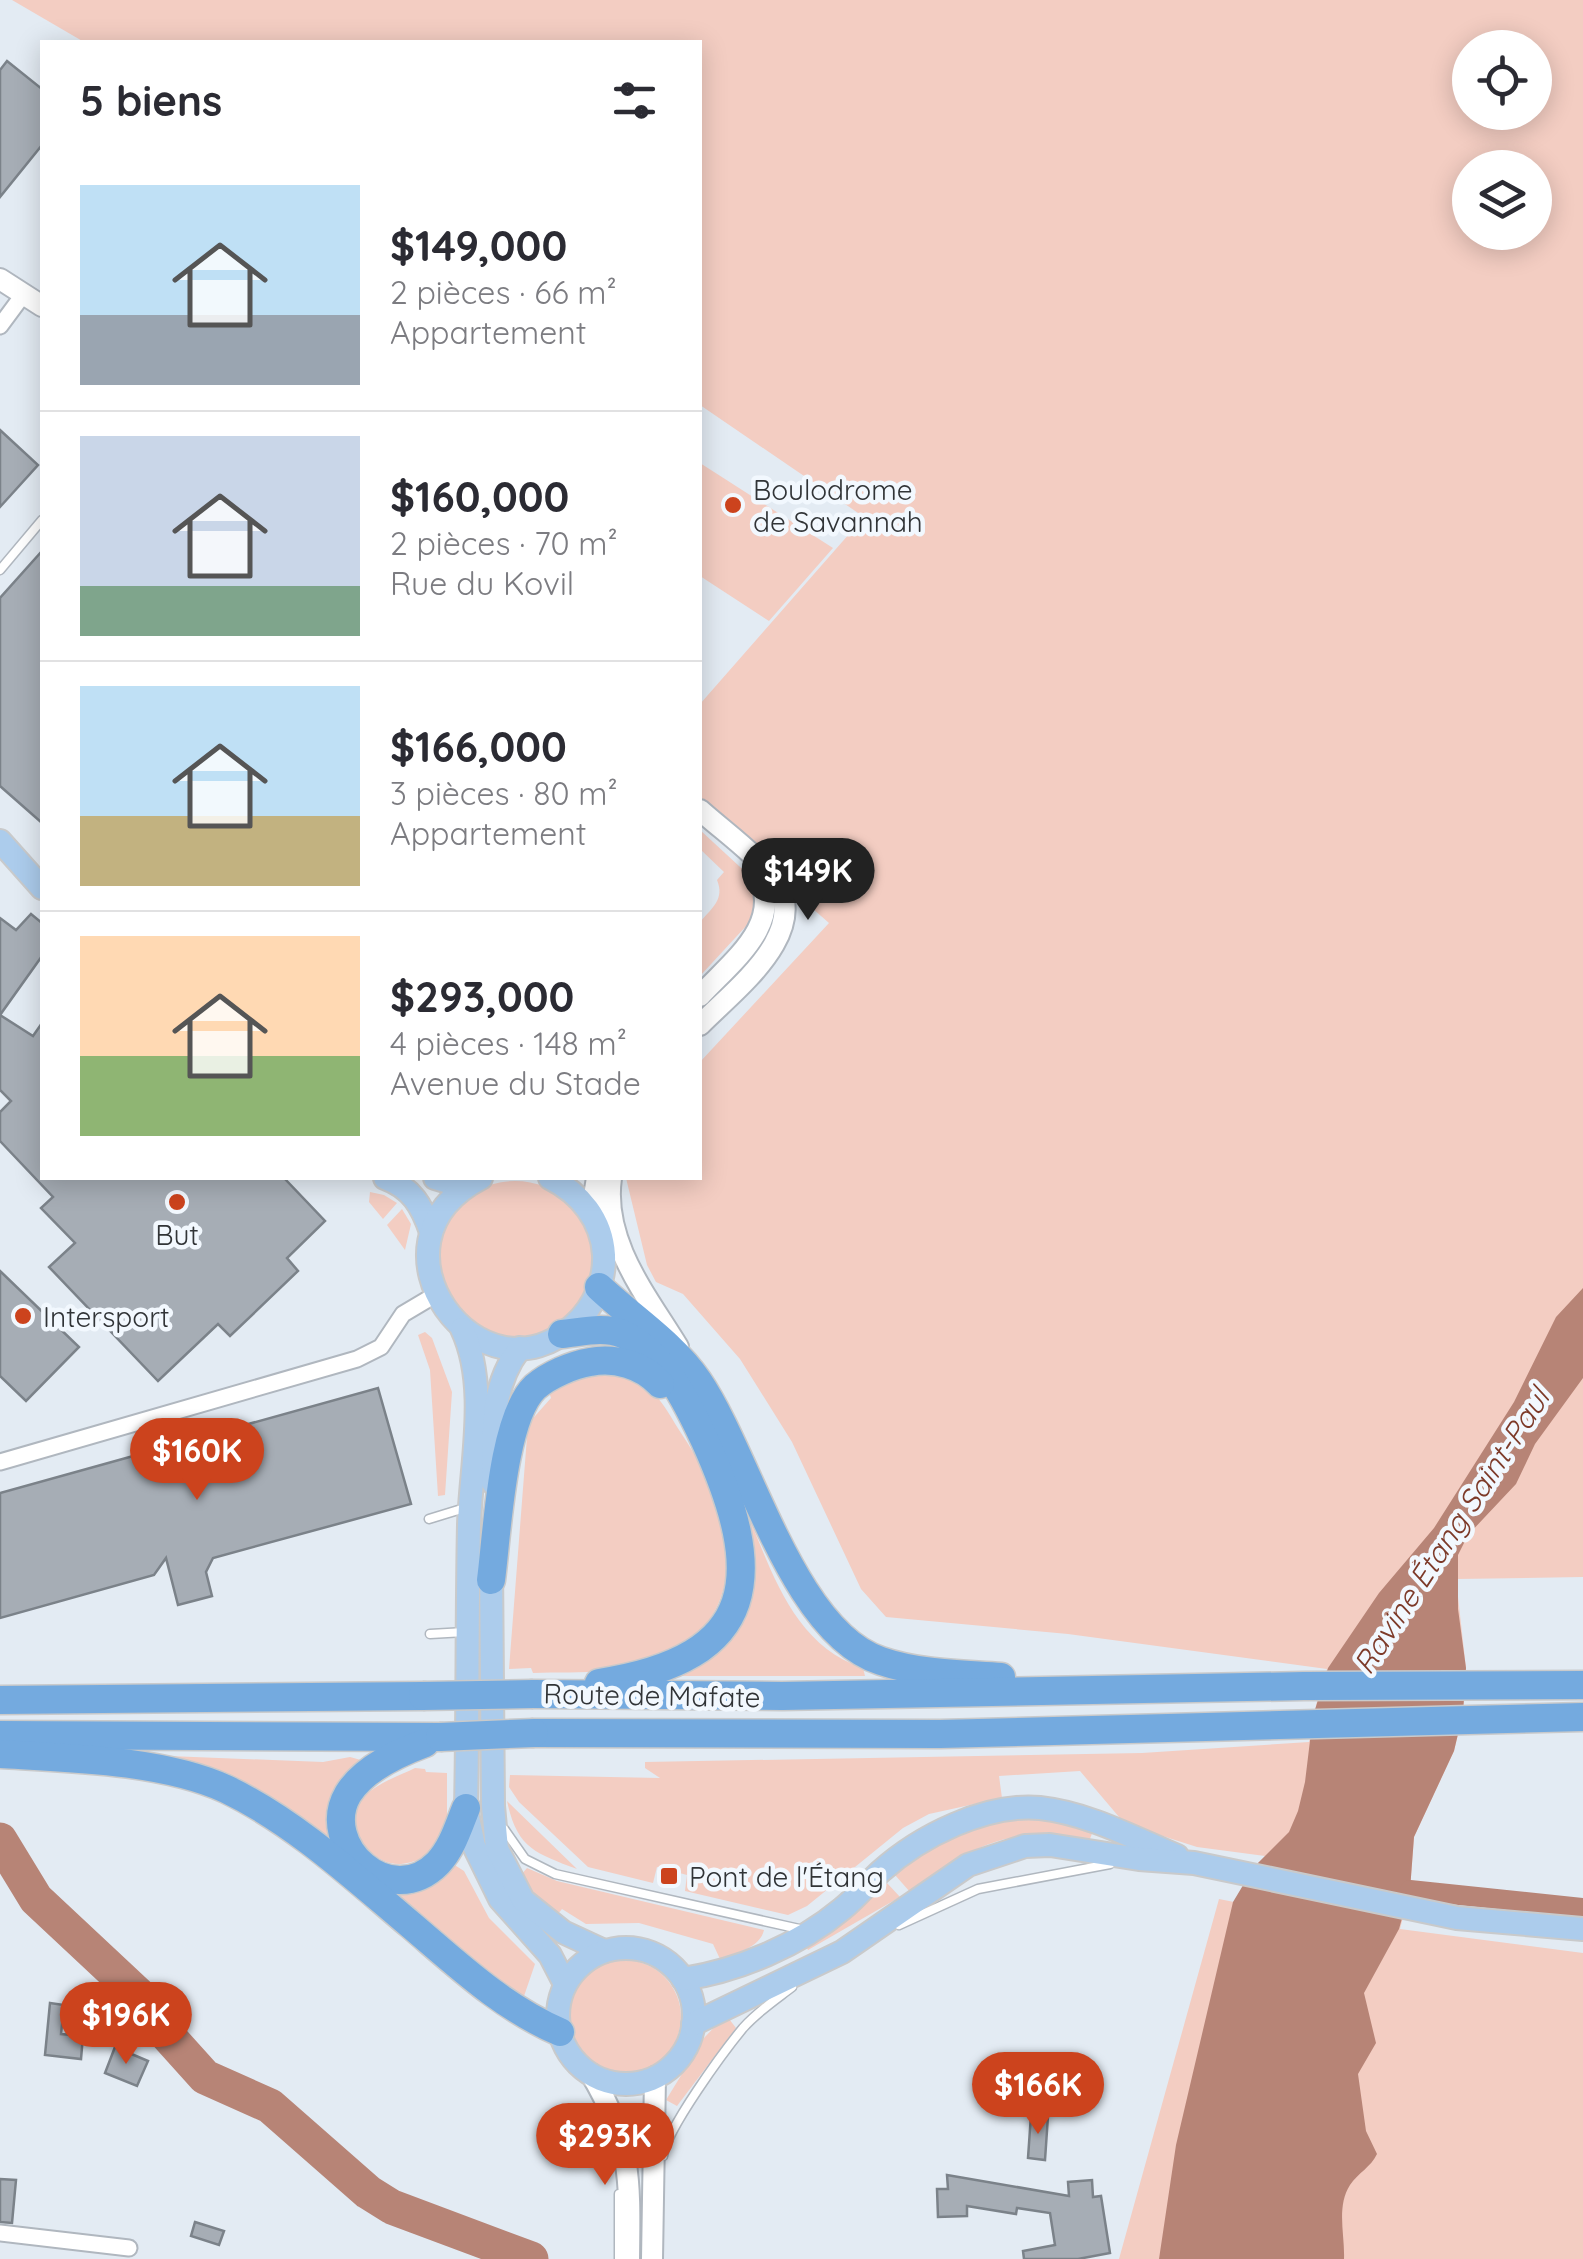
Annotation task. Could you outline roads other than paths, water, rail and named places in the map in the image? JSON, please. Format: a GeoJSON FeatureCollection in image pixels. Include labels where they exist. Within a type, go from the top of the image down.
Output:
{"type":"FeatureCollection","features":[{"type":"Feature","properties":{"kind":"highway"},"geometry":{"type":"LineString","coordinates":[[600,1287],[646,1324],[697,1379],[806,1594],[836,1634],[860,1652],[914,1669],[1157,1690]]}},
{"type":"Feature","properties":{"kind":"highway"},"geometry":{"type":"LineString","coordinates":[[533,1694],[621,1680],[675,1664],[713,1640],[738,1603],[742,1569],[729,1494],[696,1422],[669,1376],[620,1332],[562,1334]]}},
{"type":"Feature","properties":{"kind":"highway"},"geometry":{"type":"LineString","coordinates":[[491,1580],[505,1470],[516,1420],[536,1387],[578,1364],[600,1360],[630,1364],[654,1378],[696,1422]]}},
{"type":"Feature","properties":{"kind":"highway","name":"Route de Mafate"},"geometry":{"type":"LineString","coordinates":[[0,1700],[533,1694],[782,1696],[1583,1684]]}},
{"type":"Feature","properties":{"kind":"highway","name":"Route de Mafate"},"geometry":{"type":"LineString","coordinates":[[0,1735],[940,1734],[1583,1717]]}},
{"type":"Feature","properties":{"kind":"highway"},"geometry":{"type":"LineString","coordinates":[[440,1737],[392,1756],[350,1790],[340,1820],[351,1850],[373,1874],[391,1882],[409,1882],[435,1867],[479,1807]]}},
{"type":"Feature","properties":{"kind":"highway"},"geometry":{"type":"LineString","coordinates":[[0,1754],[76,1758],[146,1768],[224,1788],[260,1808],[339,1865],[484,1988],[560,2032]]}},
{"type":"Feature","properties":{"kind":"main road"},"geometry":{"type":"LineString","coordinates":[[0,827],[40,866]]}},
{"type":"Feature","properties":{"kind":"main road"},"geometry":{"type":"LineString","coordinates":[[2,849],[40,886]]}},
{"type":"Feature","properties":{"kind":"main road"},"geometry":{"type":"LineString","coordinates":[[390,1180],[415,1197],[432,1232]]}},
{"type":"Feature","properties":{"kind":"main road"},"geometry":{"type":"LineString","coordinates":[[462,1329],[489,1344],[520,1348],[562,1334],[585,1314],[600,1287],[604,1257],[598,1228],[573,1192],[553,1180]]}},
{"type":"Feature","properties":{"kind":"main road"},"geometry":{"type":"LineString","coordinates":[[473,1182],[444,1207],[432,1232],[428,1264],[435,1295],[462,1329],[473,1352],[476,1378],[470,1632],[479,1807],[524,1900],[563,1932],[604,1951]]}},
{"type":"Feature","properties":{"kind":"main road"},"geometry":{"type":"LineString","coordinates":[[520,1348],[499,1384],[495,1405],[491,1580],[474,1846],[500,1899],[550,1955],[566,1984]]}},
{"type":"Feature","properties":{"kind":"main road"},"geometry":{"type":"LineString","coordinates":[[683,1979],[735,1968],[809,1932],[918,1844],[1002,1810],[1058,1810],[1194,1863]]}},
{"type":"Feature","properties":{"kind":"main road"},"geometry":{"type":"LineString","coordinates":[[693,2024],[842,1952],[888,1925],[968,1864],[1025,1846],[1050,1845],[1194,1863],[1457,1918],[1583,1929]]}},
{"type":"Feature","properties":{"kind":"main road"},"geometry":{"type":"LineString","coordinates":[[622,1948],[656,1955],[683,1979],[690,1993],[693,2024],[681,2056],[655,2077],[623,2084],[591,2074],[566,2048],[560,2032],[560,2000],[566,1984],[575,1970],[604,1951],[622,1948]]}},
{"type":"Feature","properties":{"kind":"street"},"geometry":{"type":"LineString","coordinates":[[0,279],[40,305]]}},
{"type":"Feature","properties":{"kind":"street"},"geometry":{"type":"LineString","coordinates":[[0,326],[23,295]]}},
{"type":"Feature","properties":{"kind":"street"},"geometry":{"type":"LineString","coordinates":[[702,812],[772,874],[783,900],[783,927],[773,949],[702,1024]]}},
{"type":"Feature","properties":{"kind":"street"},"geometry":{"type":"LineString","coordinates":[[702,994],[756,934],[766,910],[765,885],[747,853]]}},
{"type":"Feature","properties":{"kind":"street"},"geometry":{"type":"LineString","coordinates":[[591,1214],[598,1180]]}},
{"type":"Feature","properties":{"kind":"street"},"geometry":{"type":"LineString","coordinates":[[611,1180],[612,1210],[634,1283],[697,1379]]}},
{"type":"Feature","properties":{"kind":"street"},"geometry":{"type":"LineString","coordinates":[[0,1462],[356,1359],[380,1347],[403,1314],[435,1295]]}},
{"type":"Feature","properties":{"kind":"street"},"geometry":{"type":"LineString","coordinates":[[591,2074],[614,2111],[624,2144],[630,2186],[628,2259]]}},
{"type":"Feature","properties":{"kind":"street"},"geometry":{"type":"LineString","coordinates":[[655,2077],[656,2259]]}},
{"type":"Feature","properties":{"kind":"street"},"geometry":{"type":"LineString","coordinates":[[0,2233],[129,2248]]}},
{"type":"Feature","properties":{"kind":"lane"},"geometry":{"type":"LineString","coordinates":[[0,570],[40,522]]}},
{"type":"Feature","properties":{"kind":"lane"},"geometry":{"type":"LineString","coordinates":[[429,1519],[470,1507]]}},
{"type":"Feature","properties":{"kind":"lane"},"geometry":{"type":"LineString","coordinates":[[430,1634],[470,1632]]}},
{"type":"Feature","properties":{"kind":"lane"},"geometry":{"type":"LineString","coordinates":[[479,1807],[525,1859],[555,1874],[809,1932]]}},
{"type":"Feature","properties":{"kind":"lane"},"geometry":{"type":"LineString","coordinates":[[656,2259],[664,2145],[681,2114],[744,2028],[842,1952]]}},
{"type":"Feature","properties":{"kind":"lane"},"geometry":{"type":"LineString","coordinates":[[591,2074],[611,2125],[620,2173],[618,2259]]}},
{"type":"Feature","properties":{"kind":"water","name":"Ravine Étang Saint-Paul"},"geometry":{"type":"Polygon","coordinates":[[[1583,1288],[1583,1378],[1535,1444],[1516,1484],[1468,1535],[1458,1555],[1458,1609],[1466,1668],[1463,1713],[1454,1751],[1414,1837],[1410,1890],[1399,1929],[1364,1993],[1376,2043],[1358,2074],[1366,2131],[1377,2154],[1346,2194],[1342,2212],[1344,2259],[1159,2259],[1176,2145],[1233,1902],[1254,1867],[1289,1832],[1298,1811],[1313,1716],[1328,1668],[1379,1593],[1434,1528],[1514,1402],[1556,1317],[1583,1288]]]}},
{"type":"Feature","properties":{"kind":"waterway"},"geometry":{"type":"LineString","coordinates":[[0,1840],[36,1899],[144,2000],[160,2027],[205,2077],[270,2106],[368,2192],[392,2207],[531,2259]]}},
{"type":"Feature","properties":{"kind":"waterway"},"geometry":{"type":"LineString","coordinates":[[1410,1890],[1583,1908]]}},
{"type":"Feature","properties":{"kind":"place","name":"Boulodrome de Savannah"},"geometry":{"type":"Point","coordinates":[733,505]}},
{"type":"Feature","properties":{"kind":"place","name":"But"},"geometry":{"type":"Point","coordinates":[177,1202]}},
{"type":"Feature","properties":{"kind":"place","name":"Intersport"},"geometry":{"type":"Point","coordinates":[23,1316]}},
{"type":"Feature","properties":{"kind":"place","name":"Pont de l'Étang"},"geometry":{"type":"Point","coordinates":[669,1876]}}]}
